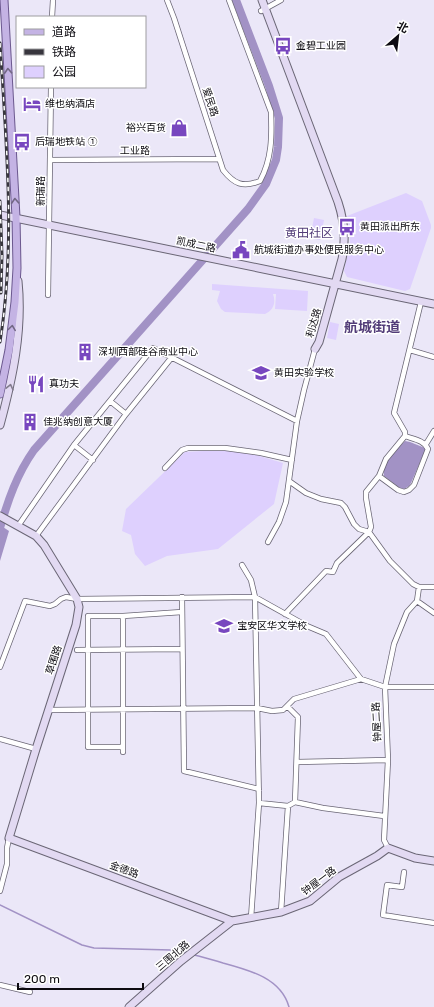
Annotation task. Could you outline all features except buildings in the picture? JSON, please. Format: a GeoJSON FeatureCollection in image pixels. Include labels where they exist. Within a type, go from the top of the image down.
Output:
{"type":"FeatureCollection","features":[{"type":"Feature","properties":{"kind":"main road"},"geometry":{"type":"LineString","coordinates":[[0,394],[10,342],[15,302],[17,268],[16,220],[4,0]]}},
{"type":"Feature","properties":{"kind":"street"},"geometry":{"type":"LineString","coordinates":[[52,16],[53,0]]}},
{"type":"Feature","properties":{"kind":"street","name":"爱民路"},"geometry":{"type":"LineString","coordinates":[[167,0],[223,170],[228,176],[240,184],[247,185],[260,180],[265,170],[270,152],[272,131],[270,108],[229,0]]}},
{"type":"Feature","properties":{"kind":"street","name":"利达路"},"geometry":{"type":"LineString","coordinates":[[257,0],[263,9],[341,213],[344,229],[344,248],[315,340],[315,349]]}},
{"type":"Feature","properties":{"kind":"street","name":"利达路"},"geometry":{"type":"LineString","coordinates":[[262,0],[263,9]]}},
{"type":"Feature","properties":{"kind":"street"},"geometry":{"type":"LineString","coordinates":[[263,9],[281,0]]}},
{"type":"Feature","properties":{"kind":"street","name":"新瑞路"},"geometry":{"type":"LineString","coordinates":[[48,295],[51,88]]}},
{"type":"Feature","properties":{"kind":"street","name":"工业路"},"geometry":{"type":"LineString","coordinates":[[50,160],[219,159]]}},
{"type":"Feature","properties":{"kind":"street","name":"凯成二路"},"geometry":{"type":"LineString","coordinates":[[0,215],[16,220],[421,304],[434,309]]}},
{"type":"Feature","properties":{"kind":"street","name":"凯成二路"},"geometry":{"type":"LineString","coordinates":[[0,220],[16,220]]}},
{"type":"Feature","properties":{"kind":"street"},"geometry":{"type":"LineString","coordinates":[[0,424],[10,385],[19,333],[20,305],[17,268]]}},
{"type":"Feature","properties":{"kind":"street","name":"凯成二路"},"geometry":{"type":"LineString","coordinates":[[421,304],[434,304]]}},
{"type":"Feature","properties":{"kind":"street"},"geometry":{"type":"LineString","coordinates":[[285,614],[326,571],[333,572],[337,563],[369,532],[371,528],[366,492],[380,476],[386,459],[405,436],[405,432],[394,413],[421,304]]}},
{"type":"Feature","properties":{"kind":"street"},"geometry":{"type":"LineString","coordinates":[[15,525],[74,445],[153,348],[297,420]]}},
{"type":"Feature","properties":{"kind":"street"},"geometry":{"type":"LineString","coordinates":[[268,542],[279,522],[286,502],[297,420],[315,349]]}},
{"type":"Feature","properties":{"kind":"street"},"geometry":{"type":"LineString","coordinates":[[410,350],[434,357]]}},
{"type":"Feature","properties":{"kind":"street"},"geometry":{"type":"LineString","coordinates":[[36,536],[126,414],[172,357]]}},
{"type":"Feature","properties":{"kind":"street"},"geometry":{"type":"LineString","coordinates":[[110,401],[126,414]]}},
{"type":"Feature","properties":{"kind":"street"},"geometry":{"type":"LineString","coordinates":[[380,476],[398,490],[404,492],[409,490],[414,485],[428,449],[426,444],[434,431]]}},
{"type":"Feature","properties":{"kind":"street"},"geometry":{"type":"LineString","coordinates":[[405,436],[426,444]]}},
{"type":"Feature","properties":{"kind":"street"},"geometry":{"type":"LineString","coordinates":[[74,445],[93,460]]}},
{"type":"Feature","properties":{"kind":"street"},"geometry":{"type":"LineString","coordinates":[[165,468],[182,450],[188,448],[225,448],[261,453],[292,460]]}},
{"type":"Feature","properties":{"kind":"street"},"geometry":{"type":"LineString","coordinates":[[289,481],[306,493],[321,499],[341,503],[354,524],[360,529],[369,532],[390,561],[408,579],[420,587],[434,587]]}},
{"type":"Feature","properties":{"kind":"street"},"geometry":{"type":"LineString","coordinates":[[0,516],[36,536],[44,545],[77,599]]}},
{"type":"Feature","properties":{"kind":"street"},"geometry":{"type":"LineString","coordinates":[[242,566],[251,580],[255,597],[259,803],[250,918]]}},
{"type":"Feature","properties":{"kind":"street"},"geometry":{"type":"LineString","coordinates":[[420,587],[417,601],[434,613]]}},
{"type":"Feature","properties":{"kind":"street"},"geometry":{"type":"LineString","coordinates":[[0,667],[25,601],[50,606],[66,597],[77,599],[255,597],[307,626],[326,634],[361,679],[385,687],[434,687]]}},
{"type":"Feature","properties":{"kind":"street"},"geometry":{"type":"LineString","coordinates":[[182,597],[184,770],[259,789]]}},
{"type":"Feature","properties":{"kind":"street","name":"草围路"},"geometry":{"type":"LineString","coordinates":[[9,838],[48,710],[76,625],[79,607],[77,599]]}},
{"type":"Feature","properties":{"kind":"street","name":"钟屋二路"},"geometry":{"type":"LineString","coordinates":[[388,848],[384,840],[388,760],[385,687],[394,644],[407,612],[417,601]]}},
{"type":"Feature","properties":{"kind":"street"},"geometry":{"type":"LineString","coordinates":[[122,616],[123,750],[88,747],[88,616],[122,616],[182,612]]}},
{"type":"Feature","properties":{"kind":"street"},"geometry":{"type":"LineString","coordinates":[[77,650],[182,649]]}},
{"type":"Feature","properties":{"kind":"street"},"geometry":{"type":"LineString","coordinates":[[48,710],[257,708],[272,711],[283,710],[294,699],[361,679]]}},
{"type":"Feature","properties":{"kind":"street"},"geometry":{"type":"LineString","coordinates":[[287,706],[298,717],[295,802]]}},
{"type":"Feature","properties":{"kind":"street"},"geometry":{"type":"LineString","coordinates":[[0,739],[36,749]]}},
{"type":"Feature","properties":{"kind":"street"},"geometry":{"type":"LineString","coordinates":[[297,762],[388,760]]}},
{"type":"Feature","properties":{"kind":"street"},"geometry":{"type":"LineString","coordinates":[[259,803],[288,806],[295,802],[323,808],[384,816]]}},
{"type":"Feature","properties":{"kind":"street"},"geometry":{"type":"LineString","coordinates":[[281,912],[288,806]]}},
{"type":"Feature","properties":{"kind":"street"},"geometry":{"type":"LineString","coordinates":[[0,891],[7,864],[7,848],[9,838]]}},
{"type":"Feature","properties":{"kind":"street","name":"金德路"},"geometry":{"type":"LineString","coordinates":[[9,838],[232,921]]}},
{"type":"Feature","properties":{"kind":"street"},"geometry":{"type":"LineString","coordinates":[[388,848],[415,858],[434,861]]}},
{"type":"Feature","properties":{"kind":"street","name":"钟屋一路"},"geometry":{"type":"LineString","coordinates":[[232,921],[281,912],[310,901],[339,877],[377,856],[388,848]]}},
{"type":"Feature","properties":{"kind":"street"},"geometry":{"type":"LineString","coordinates":[[404,872],[402,887],[387,886],[383,915],[434,923]]}},
{"type":"Feature","properties":{"kind":"street","name":"三围北路"},"geometry":{"type":"LineString","coordinates":[[129,1007],[181,961],[232,921]]}},
{"type":"Feature","properties":{"kind":"street"},"geometry":{"type":"LineString","coordinates":[[0,985],[30,992]]}},
{"type":"Feature","properties":{"kind":"green space"},"geometry":{"type":"Polygon","coordinates":[[[406,193],[422,201],[431,225],[410,289],[405,291],[347,277],[344,271],[350,241],[347,216],[406,193]]]}},
{"type":"Feature","properties":{"kind":"green space"},"geometry":{"type":"Polygon","coordinates":[[[314,218],[324,220],[320,240],[310,238],[314,218]]]}},
{"type":"Feature","properties":{"kind":"green space"},"geometry":{"type":"Polygon","coordinates":[[[212,284],[308,291],[307,311],[275,309],[276,294],[273,294],[274,306],[265,314],[225,312],[221,309],[217,301],[220,291],[212,290],[212,284]]]}},
{"type":"Feature","properties":{"kind":"green space"},"geometry":{"type":"Polygon","coordinates":[[[330,322],[339,324],[336,340],[327,338],[330,322]]]}},
{"type":"Feature","properties":{"kind":"green space"},"geometry":{"type":"Polygon","coordinates":[[[221,450],[256,455],[283,463],[274,504],[218,549],[167,556],[145,566],[135,554],[131,535],[122,531],[126,509],[185,452],[221,450]]]}},
{"type":"Feature","properties":{"kind":"shaded area"},"geometry":{"type":"Polygon","coordinates":[[[405,441],[425,448],[425,451],[411,483],[404,489],[400,488],[384,476],[384,471],[388,461],[405,441]]]}},
{"type":"Feature","properties":{"kind":"shaded area"},"geometry":{"type":"Polygon","coordinates":[[[0,525],[9,531],[0,561],[0,525]]]}},
{"type":"Feature","properties":{"kind":"waterway"},"geometry":{"type":"LineString","coordinates":[[0,528],[6,507],[14,488],[23,468],[34,450],[248,209],[266,184],[276,160],[279,118],[269,86],[236,0]]}},
{"type":"Feature","properties":{"kind":"waterway"},"geometry":{"type":"LineString","coordinates":[[0,905],[82,945],[94,948],[171,950],[186,953]]}},
{"type":"Feature","properties":{"kind":"waterway"},"geometry":{"type":"LineString","coordinates":[[194,955],[253,972],[263,977],[279,989],[285,997],[289,1007]]}},
{"type":"Feature","properties":{"kind":"railway"},"geometry":{"type":"LineString","coordinates":[[0,43],[7,155],[9,230],[5,305],[0,342]]}},
{"type":"Feature","properties":{"kind":"railway"},"geometry":{"type":"LineString","coordinates":[[0,201],[2,255],[1,293]]}},
{"type":"Feature","properties":{"kind":"place","name":"金碧工业园"},"geometry":{"type":"Point","coordinates":[283,46]}},
{"type":"Feature","properties":{"kind":"place","name":"维也纳酒店"},"geometry":{"type":"Point","coordinates":[32,104]}},
{"type":"Feature","properties":{"kind":"place","name":"裕兴百货"},"geometry":{"type":"Point","coordinates":[179,128]}},
{"type":"Feature","properties":{"kind":"place","name":"后瑞地铁站 ①"},"geometry":{"type":"Point","coordinates":[22,142]}},
{"type":"Feature","properties":{"kind":"place","name":"黄田派出所东"},"geometry":{"type":"Point","coordinates":[347,227]}},
{"type":"Feature","properties":{"kind":"place","name":"航城街道办事处便民服务中心"},"geometry":{"type":"Point","coordinates":[241,250]}},
{"type":"Feature","properties":{"kind":"place","name":"深圳西部硅谷商业中心"},"geometry":{"type":"Point","coordinates":[85,352]}},
{"type":"Feature","properties":{"kind":"place","name":"黄田实验学校"},"geometry":{"type":"Point","coordinates":[261,373]}},
{"type":"Feature","properties":{"kind":"place","name":"真功夫"},"geometry":{"type":"Point","coordinates":[36,384]}},
{"type":"Feature","properties":{"kind":"place","name":"佳兆纳创意大厦"},"geometry":{"type":"Point","coordinates":[30,422]}},
{"type":"Feature","properties":{"kind":"place","name":"宝安区华文学校"},"geometry":{"type":"Point","coordinates":[224,626]}},
{"type":"Feature","properties":{"kind":"district","name":"黄田社区"},"geometry":{"type":"Point","coordinates":[309,233]}},
{"type":"Feature","properties":{"kind":"district","name":"航城街道"},"geometry":{"type":"Point","coordinates":[372,327]}}]}
